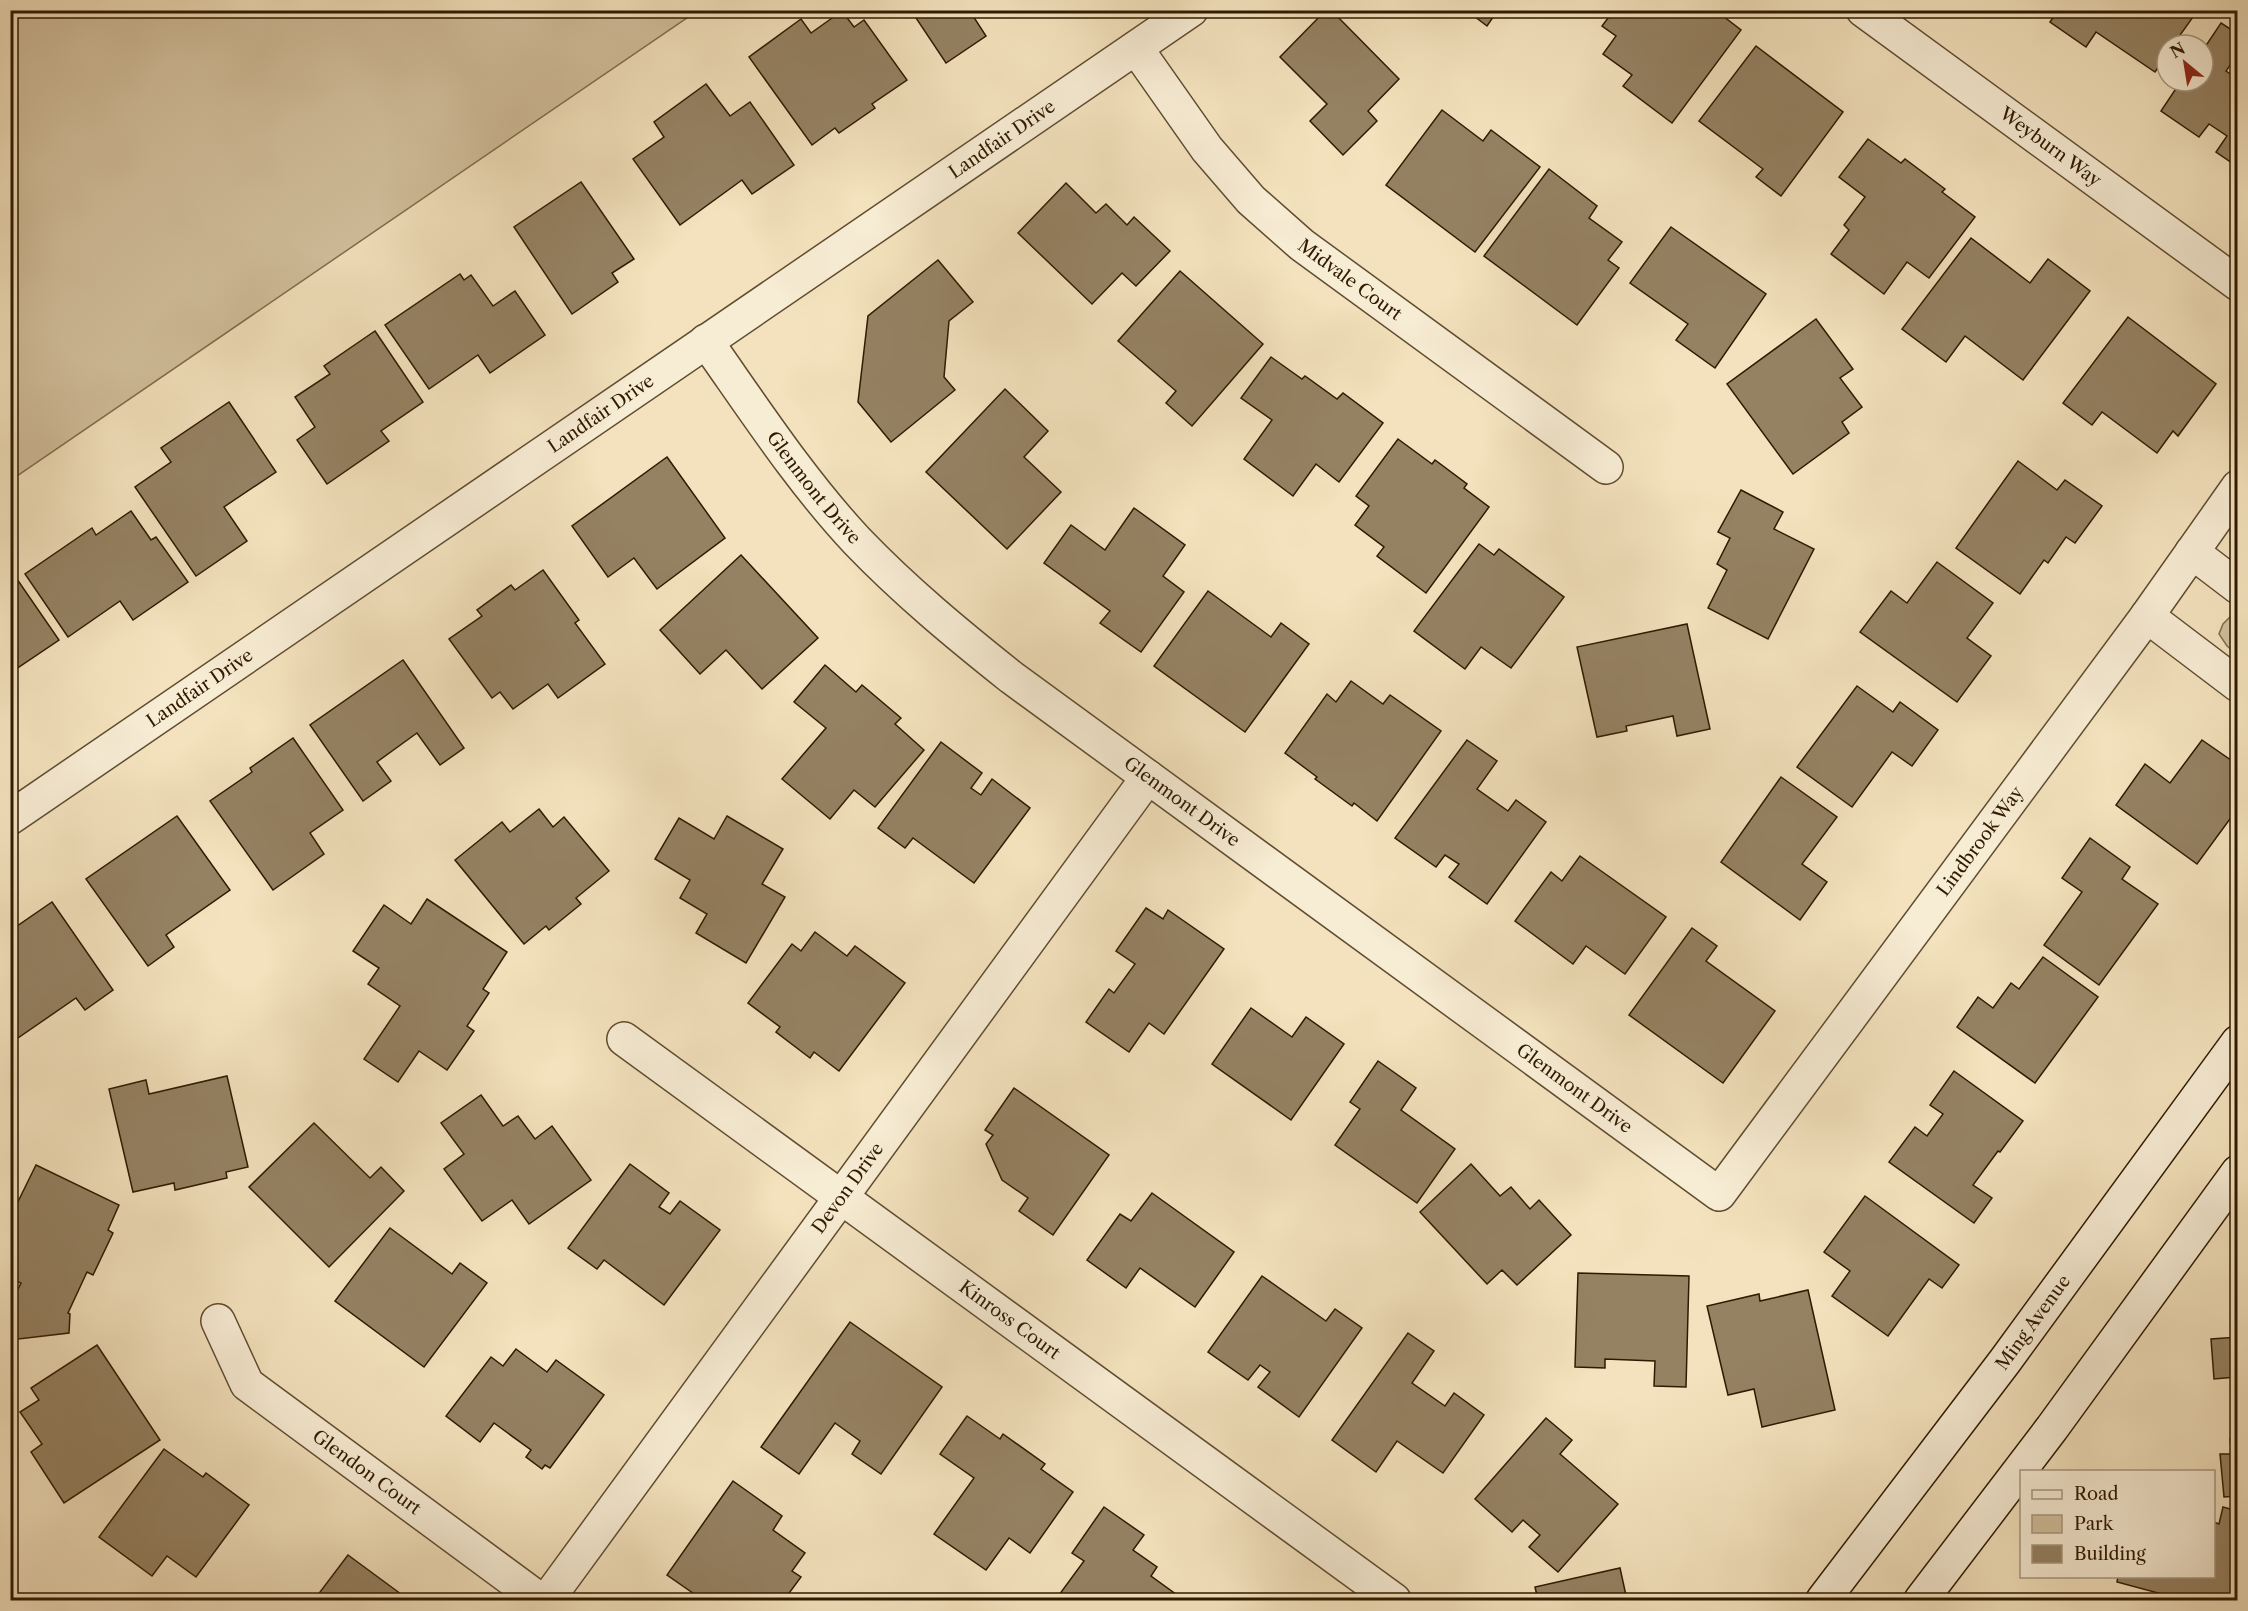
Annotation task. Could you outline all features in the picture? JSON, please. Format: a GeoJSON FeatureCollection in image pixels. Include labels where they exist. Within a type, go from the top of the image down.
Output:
{"type":"FeatureCollection","features":[{"type":"Feature","properties":{"kind":"street","name":"Landfair Drive"},"geometry":{"type":"LineString","coordinates":[[10,818],[1191,10]]}},
{"type":"Feature","properties":{"kind":"street","name":"Weyburn Way"},"geometry":{"type":"LineString","coordinates":[[1863,10],[2238,284]]}},
{"type":"Feature","properties":{"kind":"street","name":"Midvale Court"},"geometry":{"type":"LineString","coordinates":[[1136,48],[1207,149],[1251,200],[1302,245],[1606,467]]}},
{"type":"Feature","properties":{"kind":"street","name":"Glenmont Drive"},"geometry":{"type":"LineString","coordinates":[[706,341],[796,469],[857,540],[915,598],[1011,677],[1719,1194]]}},
{"type":"Feature","properties":{"kind":"street","name":"Lindbrook Way"},"geometry":{"type":"LineString","coordinates":[[1719,1194],[2147,616],[2238,488]]}},
{"type":"Feature","properties":{"kind":"street"},"geometry":{"type":"LineString","coordinates":[[2192,552],[2238,587]]}},
{"type":"Feature","properties":{"kind":"street"},"geometry":{"type":"LineString","coordinates":[[2147,616],[2238,686]]}},
{"type":"Feature","properties":{"kind":"street","name":"Devon Drive"},"geometry":{"type":"LineString","coordinates":[[547,1600],[1148,777]]}},
{"type":"Feature","properties":{"kind":"street","name":"Kinross Court"},"geometry":{"type":"LineString","coordinates":[[624,1039],[1394,1600]]}},
{"type":"Feature","properties":{"kind":"street","name":"Ming Avenue"},"geometry":{"type":"LineString","coordinates":[[1823,1600],[2005,1361],[2238,1042]]}},
{"type":"Feature","properties":{"kind":"street"},"geometry":{"type":"LineString","coordinates":[[1921,1600],[2052,1428],[2238,1172]]}},
{"type":"Feature","properties":{"kind":"street","name":"Glendon Court"},"geometry":{"type":"LineString","coordinates":[[218,1321],[247,1384],[540,1600]]}},
{"type":"Feature","properties":{"kind":"green space"},"geometry":{"type":"Polygon","coordinates":[[[11,10],[697,10],[697,11],[11,480],[11,10]]]}},
{"type":"Feature","properties":{"kind":"green space"},"geometry":{"type":"Polygon","coordinates":[[[2231,616],[2237,616],[2237,654],[2227,646],[2219,634],[2223,624],[2231,616]]]}},
{"type":"Feature","properties":{"kind":"building"},"geometry":{"type":"Polygon","coordinates":[[[926,10],[981,10],[973,16],[986,36],[946,63],[916,18],[926,10]]]}},
{"type":"Feature","properties":{"kind":"building"},"geometry":{"type":"Polygon","coordinates":[[[1326,10],[1331,10],[1399,79],[1368,111],[1377,121],[1343,155],[1310,121],[1327,104],[1280,57],[1326,10]]]}},
{"type":"Feature","properties":{"kind":"building"},"geometry":{"type":"Polygon","coordinates":[[[1466,10],[1498,10],[1487,26],[1466,10]]]}},
{"type":"Feature","properties":{"kind":"building"},"geometry":{"type":"Polygon","coordinates":[[[1614,10],[1715,10],[1741,30],[1672,123],[1623,86],[1632,75],[1603,54],[1616,36],[1602,26],[1614,10]]]}},
{"type":"Feature","properties":{"kind":"building"},"geometry":{"type":"Polygon","coordinates":[[[2058,10],[2183,10],[2193,17],[2182,33],[2155,33],[2155,72],[2096,32],[2086,47],[2050,22],[2058,10]]]}},
{"type":"Feature","properties":{"kind":"building"},"geometry":{"type":"Polygon","coordinates":[[[842,11],[854,27],[864,20],[907,80],[872,104],[875,108],[839,133],[835,128],[812,145],[749,57],[801,19],[811,33],[842,11]]]}},
{"type":"Feature","properties":{"kind":"building"},"geometry":{"type":"Polygon","coordinates":[[[2221,23],[2238,34],[2238,54],[2226,71],[2238,79],[2238,167],[2216,152],[2227,136],[2209,124],[2199,137],[2161,111],[2173,93],[2215,93],[2214,33],[2221,23]]]}},
{"type":"Feature","properties":{"kind":"building"},"geometry":{"type":"Polygon","coordinates":[[[1756,46],[1843,112],[1781,196],[1756,177],[1763,169],[1699,121],[1756,46]]]}},
{"type":"Feature","properties":{"kind":"building"},"geometry":{"type":"Polygon","coordinates":[[[706,84],[730,116],[750,102],[794,165],[752,194],[742,180],[680,225],[633,159],[664,137],[654,122],[706,84]]]}},
{"type":"Feature","properties":{"kind":"building"},"geometry":{"type":"Polygon","coordinates":[[[1442,110],[1483,141],[1491,130],[1540,167],[1475,252],[1386,185],[1442,110]]]}},
{"type":"Feature","properties":{"kind":"building"},"geometry":{"type":"Polygon","coordinates":[[[1868,139],[1901,163],[1905,159],[1945,189],[1942,192],[1975,217],[1929,278],[1907,262],[1884,294],[1831,254],[1849,230],[1844,225],[1865,197],[1839,177],[1868,139]]]}},
{"type":"Feature","properties":{"kind":"building"},"geometry":{"type":"Polygon","coordinates":[[[1549,169],[1597,206],[1589,218],[1622,242],[1608,260],[1619,268],[1577,325],[1484,256],[1549,169]]]}},
{"type":"Feature","properties":{"kind":"building"},"geometry":{"type":"Polygon","coordinates":[[[581,182],[634,259],[612,273],[618,282],[572,314],[514,227],[581,182]]]}},
{"type":"Feature","properties":{"kind":"building"},"geometry":{"type":"Polygon","coordinates":[[[1066,183],[1096,213],[1106,204],[1127,225],[1134,217],[1170,251],[1136,286],[1122,273],[1092,304],[1018,233],[1066,183]]]}},
{"type":"Feature","properties":{"kind":"building"},"geometry":{"type":"Polygon","coordinates":[[[1671,227],[1766,294],[1715,368],[1676,340],[1688,324],[1630,283],[1671,227]]]}},
{"type":"Feature","properties":{"kind":"building"},"geometry":{"type":"Polygon","coordinates":[[[1971,238],[2030,283],[2048,259],[2090,291],[2023,380],[1965,336],[1946,362],[1902,329],[1971,238]]]}},
{"type":"Feature","properties":{"kind":"building"},"geometry":{"type":"Polygon","coordinates":[[[938,260],[973,302],[949,321],[944,377],[955,390],[891,442],[858,402],[868,316],[938,260]]]}},
{"type":"Feature","properties":{"kind":"building"},"geometry":{"type":"Polygon","coordinates":[[[1180,271],[1263,344],[1192,426],[1166,403],[1176,391],[1118,341],[1180,271]]]}},
{"type":"Feature","properties":{"kind":"building"},"geometry":{"type":"Polygon","coordinates":[[[460,274],[464,280],[471,275],[493,306],[515,291],[545,335],[490,373],[478,355],[429,389],[385,325],[460,274]]]}},
{"type":"Feature","properties":{"kind":"building"},"geometry":{"type":"Polygon","coordinates":[[[2128,317],[2216,384],[2178,436],[2173,431],[2157,453],[2102,412],[2092,425],[2063,403],[2128,317]]]}},
{"type":"Feature","properties":{"kind":"building"},"geometry":{"type":"Polygon","coordinates":[[[1816,319],[1853,369],[1840,378],[1862,407],[1842,422],[1849,433],[1793,474],[1727,384],[1816,319]]]}},
{"type":"Feature","properties":{"kind":"building"},"geometry":{"type":"Polygon","coordinates":[[[375,331],[423,402],[381,431],[389,441],[327,484],[297,440],[315,427],[295,397],[330,374],[324,366],[375,331]]]}},
{"type":"Feature","properties":{"kind":"building"},"geometry":{"type":"Polygon","coordinates":[[[1271,357],[1302,379],[1305,376],[1337,399],[1343,393],[1383,423],[1339,482],[1316,464],[1293,496],[1244,459],[1272,420],[1241,398],[1271,357]]]}},
{"type":"Feature","properties":{"kind":"building"},"geometry":{"type":"Polygon","coordinates":[[[1005,389],[1048,431],[1024,457],[1061,492],[1007,549],[926,472],[1005,389]]]}},
{"type":"Feature","properties":{"kind":"building"},"geometry":{"type":"Polygon","coordinates":[[[229,402],[276,472],[224,507],[247,541],[196,576],[135,487],[171,462],[161,448],[229,402]]]}},
{"type":"Feature","properties":{"kind":"building"},"geometry":{"type":"Polygon","coordinates":[[[1398,439],[1432,464],[1435,460],[1467,484],[1464,488],[1489,507],[1426,593],[1377,556],[1384,547],[1355,525],[1369,506],[1356,496],[1398,439]]]}},
{"type":"Feature","properties":{"kind":"building"},"geometry":{"type":"Polygon","coordinates":[[[667,457],[725,538],[657,589],[634,558],[608,577],[572,526],[667,457]]]}},
{"type":"Feature","properties":{"kind":"building"},"geometry":{"type":"Polygon","coordinates":[[[2018,461],[2057,490],[2065,480],[2102,506],[2075,543],[2066,537],[2048,563],[2044,560],[2020,594],[1956,548],[2018,461]]]}},
{"type":"Feature","properties":{"kind":"building"},"geometry":{"type":"Polygon","coordinates":[[[1741,490],[1783,512],[1774,529],[1814,549],[1768,639],[1708,608],[1727,570],[1717,564],[1730,538],[1718,532],[1741,490]]]}},
{"type":"Feature","properties":{"kind":"building"},"geometry":{"type":"Polygon","coordinates":[[[1134,508],[1185,545],[1163,576],[1184,592],[1141,652],[1100,623],[1110,611],[1044,563],[1071,525],[1105,550],[1134,508]]]}},
{"type":"Feature","properties":{"kind":"building"},"geometry":{"type":"Polygon","coordinates":[[[131,511],[151,540],[156,537],[188,582],[133,620],[120,601],[68,637],[25,574],[92,528],[96,535],[131,511]]]}},
{"type":"Feature","properties":{"kind":"building"},"geometry":{"type":"Polygon","coordinates":[[[1479,544],[1494,555],[1499,549],[1564,597],[1511,668],[1481,647],[1465,669],[1414,631],[1479,544]]]}},
{"type":"Feature","properties":{"kind":"building"},"geometry":{"type":"Polygon","coordinates":[[[741,555],[818,638],[762,689],[726,650],[700,674],[660,630],[741,555]]]}},
{"type":"Feature","properties":{"kind":"building"},"geometry":{"type":"Polygon","coordinates":[[[1937,562],[1993,603],[1967,638],[1991,656],[1957,702],[1860,632],[1891,591],[1907,603],[1937,562]]]}},
{"type":"Feature","properties":{"kind":"building"},"geometry":{"type":"Polygon","coordinates":[[[10,569],[59,640],[10,673],[10,569]]]}},
{"type":"Feature","properties":{"kind":"building"},"geometry":{"type":"Polygon","coordinates":[[[543,570],[579,620],[575,623],[605,664],[558,698],[548,684],[513,709],[500,692],[492,698],[449,639],[482,616],[477,610],[511,585],[515,590],[543,570]]]}},
{"type":"Feature","properties":{"kind":"building"},"geometry":{"type":"Polygon","coordinates":[[[1208,591],[1271,637],[1281,623],[1309,644],[1245,732],[1154,666],[1208,591]]]}},
{"type":"Feature","properties":{"kind":"building"},"geometry":{"type":"Polygon","coordinates":[[[1687,624],[1710,729],[1677,736],[1673,716],[1626,726],[1627,731],[1597,737],[1577,647],[1687,624]]]}},
{"type":"Feature","properties":{"kind":"building"},"geometry":{"type":"Polygon","coordinates":[[[403,660],[464,748],[440,765],[417,733],[377,762],[391,781],[363,801],[310,725],[403,660]]]}},
{"type":"Feature","properties":{"kind":"building"},"geometry":{"type":"Polygon","coordinates":[[[825,665],[856,692],[862,685],[901,718],[895,724],[924,750],[875,807],[854,790],[830,819],[782,779],[826,728],[794,702],[825,665]]]}},
{"type":"Feature","properties":{"kind":"building"},"geometry":{"type":"Polygon","coordinates":[[[1351,681],[1383,704],[1390,695],[1441,731],[1377,821],[1354,803],[1352,806],[1315,779],[1317,777],[1285,753],[1327,694],[1336,702],[1351,681]]]}},
{"type":"Feature","properties":{"kind":"building"},"geometry":{"type":"Polygon","coordinates":[[[1857,686],[1893,712],[1900,702],[1938,730],[1912,766],[1892,752],[1852,807],[1797,767],[1857,686]]]}},
{"type":"Feature","properties":{"kind":"building"},"geometry":{"type":"Polygon","coordinates":[[[293,738],[343,810],[310,833],[324,854],[273,890],[210,801],[252,772],[250,768],[293,738]]]}},
{"type":"Feature","properties":{"kind":"building"},"geometry":{"type":"Polygon","coordinates":[[[1467,740],[1497,761],[1477,789],[1508,811],[1516,800],[1546,822],[1487,904],[1449,877],[1459,864],[1445,855],[1436,867],[1395,838],[1467,740]]]}},
{"type":"Feature","properties":{"kind":"building"},"geometry":{"type":"Polygon","coordinates":[[[2202,740],[2238,765],[2238,808],[2197,864],[2116,805],[2145,764],[2170,783],[2202,740]]]}},
{"type":"Feature","properties":{"kind":"building"},"geometry":{"type":"Polygon","coordinates":[[[941,742],[982,773],[971,788],[981,795],[992,779],[1030,808],[974,883],[913,838],[905,848],[878,828],[941,742]]]}},
{"type":"Feature","properties":{"kind":"building"},"geometry":{"type":"Polygon","coordinates":[[[1781,777],[1837,817],[1802,864],[1827,882],[1800,920],[1721,862],[1781,777]]]}},
{"type":"Feature","properties":{"kind":"building"},"geometry":{"type":"Polygon","coordinates":[[[539,809],[553,827],[564,817],[609,871],[576,898],[581,904],[549,930],[546,926],[524,944],[455,860],[502,822],[510,832],[539,809]]]}},
{"type":"Feature","properties":{"kind":"building"},"geometry":{"type":"Polygon","coordinates":[[[177,816],[230,890],[166,935],[174,947],[148,966],[86,879],[177,816]]]}},
{"type":"Feature","properties":{"kind":"building"},"geometry":{"type":"Polygon","coordinates":[[[727,816],[783,849],[762,884],[785,897],[746,963],[696,933],[707,914],[680,898],[690,880],[655,859],[679,818],[714,839],[727,816]]]}},
{"type":"Feature","properties":{"kind":"building"},"geometry":{"type":"Polygon","coordinates":[[[2090,838],[2130,867],[2122,879],[2158,904],[2099,985],[2044,945],[2082,892],[2062,878],[2090,838]]]}},
{"type":"Feature","properties":{"kind":"building"},"geometry":{"type":"Polygon","coordinates":[[[1580,856],[1666,917],[1625,974],[1586,946],[1573,964],[1515,921],[1551,872],[1562,881],[1580,856]]]}},
{"type":"Feature","properties":{"kind":"building"},"geometry":{"type":"Polygon","coordinates":[[[427,899],[507,952],[483,989],[489,993],[467,1026],[474,1031],[447,1070],[419,1051],[398,1082],[364,1059],[400,1006],[368,984],[379,968],[353,951],[384,905],[411,924],[427,899]]]}},
{"type":"Feature","properties":{"kind":"building"},"geometry":{"type":"Polygon","coordinates":[[[52,902],[113,990],[85,1010],[76,998],[15,1040],[10,1033],[10,931],[52,902]]]}},
{"type":"Feature","properties":{"kind":"building"},"geometry":{"type":"Polygon","coordinates":[[[1146,908],[1163,919],[1168,910],[1224,949],[1164,1034],[1149,1023],[1129,1052],[1086,1022],[1109,989],[1114,993],[1135,964],[1116,951],[1146,908]]]}},
{"type":"Feature","properties":{"kind":"building"},"geometry":{"type":"Polygon","coordinates":[[[1692,928],[1717,946],[1706,961],[1775,1011],[1723,1083],[1629,1015],[1692,928]]]}},
{"type":"Feature","properties":{"kind":"building"},"geometry":{"type":"Polygon","coordinates":[[[815,932],[847,956],[855,946],[905,983],[839,1071],[814,1052],[810,1058],[776,1032],[780,1027],[748,1003],[792,944],[801,951],[815,932]]]}},
{"type":"Feature","properties":{"kind":"building"},"geometry":{"type":"Polygon","coordinates":[[[2043,957],[2098,997],[2035,1083],[1957,1027],[1978,997],[1993,1008],[2011,983],[2019,989],[2043,957]]]}},
{"type":"Feature","properties":{"kind":"building"},"geometry":{"type":"Polygon","coordinates":[[[1251,1008],[1292,1037],[1306,1017],[1344,1044],[1291,1120],[1212,1064],[1251,1008]]]}},
{"type":"Feature","properties":{"kind":"building"},"geometry":{"type":"Polygon","coordinates":[[[1378,1061],[1416,1088],[1401,1110],[1455,1149],[1417,1203],[1335,1145],[1360,1109],[1350,1102],[1378,1061]]]}},
{"type":"Feature","properties":{"kind":"building"},"geometry":{"type":"Polygon","coordinates":[[[1954,1071],[2023,1121],[1973,1185],[1992,1198],[1974,1223],[1889,1162],[1915,1127],[1927,1136],[1943,1114],[1930,1105],[1954,1071]]]}},
{"type":"Feature","properties":{"kind":"building"},"geometry":{"type":"Polygon","coordinates":[[[227,1076],[248,1167],[226,1172],[227,1178],[175,1190],[174,1183],[133,1192],[109,1089],[146,1080],[149,1094],[227,1076]]]}},
{"type":"Feature","properties":{"kind":"building"},"geometry":{"type":"Polygon","coordinates":[[[1014,1088],[1109,1155],[1053,1235],[1019,1211],[1028,1198],[1002,1180],[986,1144],[993,1135],[985,1130],[1014,1088]]]}},
{"type":"Feature","properties":{"kind":"building"},"geometry":{"type":"Polygon","coordinates":[[[481,1095],[503,1126],[518,1116],[535,1139],[552,1126],[591,1180],[529,1224],[512,1200],[482,1221],[444,1169],[464,1154],[441,1123],[481,1095]]]}},
{"type":"Feature","properties":{"kind":"building"},"geometry":{"type":"Polygon","coordinates":[[[314,1123],[370,1178],[381,1167],[404,1191],[329,1267],[249,1187],[314,1123]]]}},
{"type":"Feature","properties":{"kind":"building"},"geometry":{"type":"Polygon","coordinates":[[[630,1164],[669,1193],[659,1207],[670,1214],[680,1201],[720,1230],[664,1305],[604,1260],[597,1269],[568,1248],[630,1164]]]}},
{"type":"Feature","properties":{"kind":"building"},"geometry":{"type":"Polygon","coordinates":[[[1471,1164],[1500,1196],[1511,1187],[1530,1209],[1539,1200],[1571,1235],[1517,1285],[1502,1270],[1487,1284],[1420,1212],[1471,1164]]]}},
{"type":"Feature","properties":{"kind":"building"},"geometry":{"type":"Polygon","coordinates":[[[36,1165],[119,1205],[108,1230],[113,1233],[93,1275],[87,1272],[68,1313],[70,1314],[69,1333],[10,1340],[10,1305],[21,1283],[10,1278],[10,1218],[36,1165]]]}},
{"type":"Feature","properties":{"kind":"building"},"geometry":{"type":"Polygon","coordinates":[[[1152,1193],[1234,1252],[1195,1307],[1140,1268],[1126,1288],[1087,1260],[1120,1214],[1131,1221],[1152,1193]]]}},
{"type":"Feature","properties":{"kind":"building"},"geometry":{"type":"Polygon","coordinates":[[[1865,1196],[1959,1265],[1942,1288],[1929,1279],[1888,1336],[1832,1296],[1850,1271],[1824,1252],[1865,1196]]]}},
{"type":"Feature","properties":{"kind":"building"},"geometry":{"type":"Polygon","coordinates":[[[390,1228],[452,1274],[460,1263],[487,1283],[424,1367],[335,1301],[390,1228]]]}},
{"type":"Feature","properties":{"kind":"building"},"geometry":{"type":"Polygon","coordinates":[[[1578,1273],[1689,1276],[1686,1387],[1654,1386],[1655,1361],[1605,1359],[1605,1368],[1575,1367],[1578,1273]]]}},
{"type":"Feature","properties":{"kind":"building"},"geometry":{"type":"Polygon","coordinates":[[[1262,1276],[1326,1321],[1335,1309],[1362,1328],[1299,1417],[1258,1387],[1270,1372],[1260,1365],[1248,1380],[1208,1352],[1262,1276]]]}},
{"type":"Feature","properties":{"kind":"building"},"geometry":{"type":"Polygon","coordinates":[[[1808,1290],[1835,1410],[1762,1427],[1754,1389],[1728,1395],[1707,1306],[1759,1294],[1760,1301],[1808,1290]]]}},
{"type":"Feature","properties":{"kind":"building"},"geometry":{"type":"Polygon","coordinates":[[[850,1322],[942,1387],[881,1474],[852,1454],[860,1441],[835,1423],[799,1474],[761,1447],[850,1322]]]}},
{"type":"Feature","properties":{"kind":"building"},"geometry":{"type":"Polygon","coordinates":[[[1408,1333],[1434,1351],[1412,1383],[1445,1406],[1454,1393],[1484,1415],[1443,1473],[1397,1441],[1376,1472],[1332,1440],[1408,1333]]]}},
{"type":"Feature","properties":{"kind":"building"},"geometry":{"type":"Polygon","coordinates":[[[2238,1337],[2236,1377],[2214,1379],[2211,1339],[2238,1337]]]}},
{"type":"Feature","properties":{"kind":"building"},"geometry":{"type":"Polygon","coordinates":[[[97,1345],[160,1440],[64,1503],[31,1452],[42,1444],[20,1412],[39,1400],[31,1388],[97,1345]]]}},
{"type":"Feature","properties":{"kind":"building"},"geometry":{"type":"Polygon","coordinates":[[[516,1349],[547,1372],[556,1360],[604,1395],[550,1468],[545,1465],[542,1469],[526,1457],[531,1450],[494,1423],[480,1442],[446,1416],[491,1357],[503,1366],[516,1349]]]}},
{"type":"Feature","properties":{"kind":"building"},"geometry":{"type":"Polygon","coordinates":[[[967,1416],[1000,1439],[1003,1434],[1045,1464],[1041,1469],[1073,1492],[1030,1553],[1009,1538],[986,1570],[934,1534],[974,1478],[940,1454],[967,1416]]]}},
{"type":"Feature","properties":{"kind":"building"},"geometry":{"type":"Polygon","coordinates":[[[1546,1418],[1572,1440],[1560,1454],[1618,1504],[1558,1572],[1529,1547],[1540,1535],[1523,1520],[1512,1532],[1475,1499],[1546,1418]]]}},
{"type":"Feature","properties":{"kind":"building"},"geometry":{"type":"Polygon","coordinates":[[[2230,1439],[2238,1439],[2238,1496],[2224,1497],[2220,1454],[2232,1454],[2230,1439]]]}},
{"type":"Feature","properties":{"kind":"building"},"geometry":{"type":"Polygon","coordinates":[[[164,1449],[203,1477],[206,1473],[249,1505],[196,1577],[167,1556],[152,1576],[99,1537],[164,1449]]]}},
{"type":"Feature","properties":{"kind":"building"},"geometry":{"type":"Polygon","coordinates":[[[733,1481],[782,1516],[773,1530],[805,1553],[792,1571],[801,1577],[784,1600],[703,1600],[667,1575],[733,1481]]]}},
{"type":"Feature","properties":{"kind":"building"},"geometry":{"type":"Polygon","coordinates":[[[1104,1507],[1144,1535],[1133,1550],[1157,1567],[1151,1576],[1184,1600],[1067,1600],[1059,1595],[1084,1561],[1072,1553],[1104,1507]]]}},
{"type":"Feature","properties":{"kind":"building"},"geometry":{"type":"Polygon","coordinates":[[[2223,1507],[2238,1511],[2238,1600],[2184,1600],[2117,1582],[2118,1578],[2215,1578],[2215,1522],[2219,1524],[2223,1507]]]}},
{"type":"Feature","properties":{"kind":"building"},"geometry":{"type":"Polygon","coordinates":[[[348,1555],[409,1600],[314,1600],[348,1555]]]}},
{"type":"Feature","properties":{"kind":"building"},"geometry":{"type":"Polygon","coordinates":[[[1620,1568],[1627,1600],[1538,1600],[1535,1587],[1620,1568]]]}}]}
